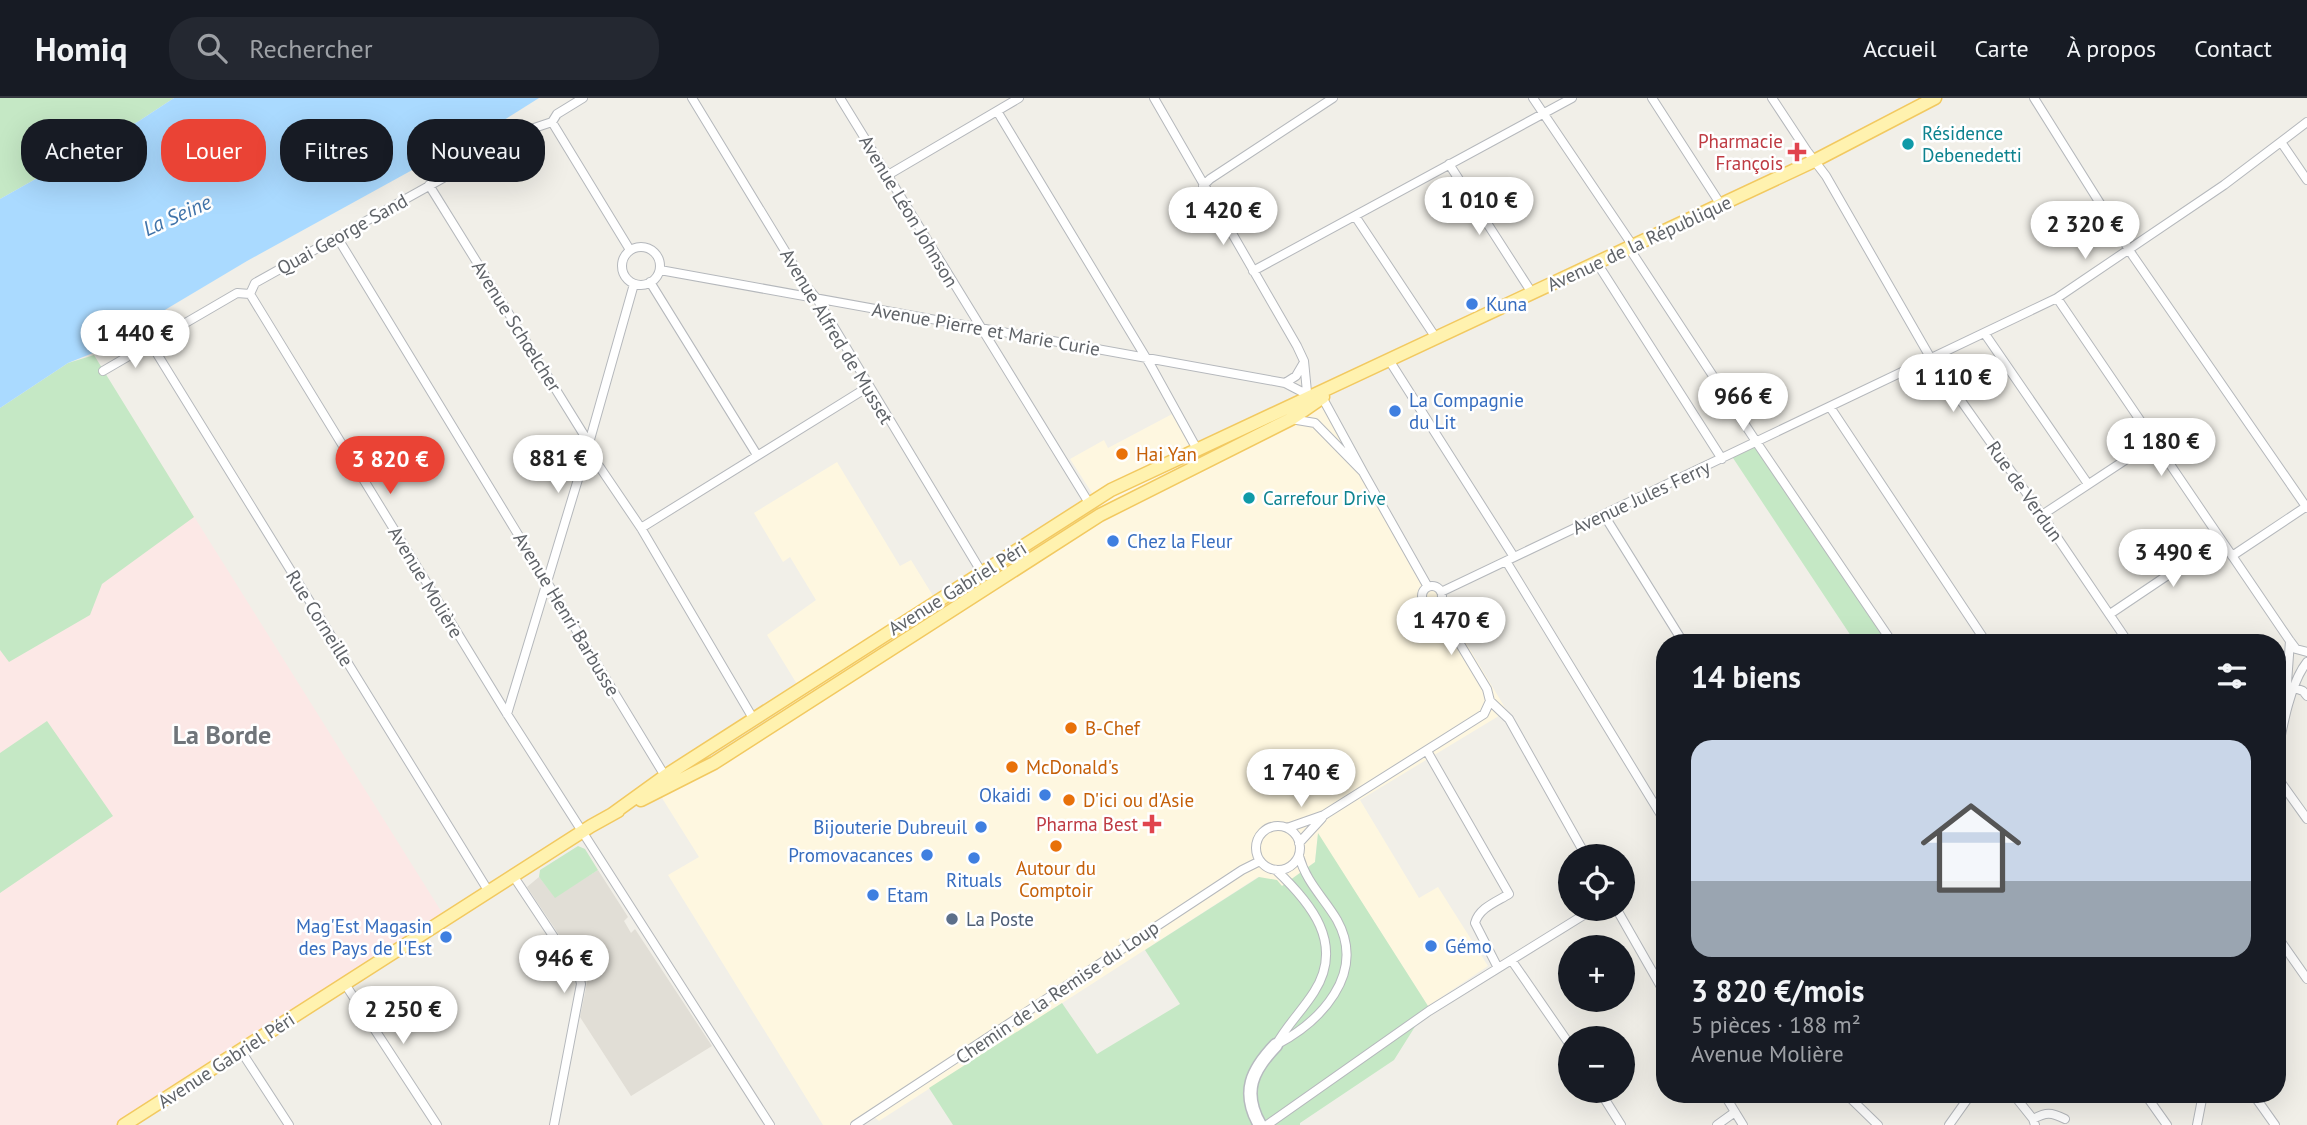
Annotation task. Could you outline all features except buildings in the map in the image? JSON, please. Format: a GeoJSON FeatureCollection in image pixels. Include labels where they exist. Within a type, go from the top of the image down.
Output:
{"type":"FeatureCollection","features":[{"type":"Feature","properties":{"kind":"main road","name":"Avenue de la République"},"geometry":{"type":"LineString","coordinates":[[1315,394],[1815,160],[1930,99]]}},
{"type":"Feature","properties":{"kind":"main road","name":"Avenue Gabriel Péri"},"geometry":{"type":"LineString","coordinates":[[611,815],[665,776],[1089,503],[1115,488],[1315,394]]}},
{"type":"Feature","properties":{"kind":"main road","name":"Avenue Gabriel Péri"},"geometry":{"type":"LineString","coordinates":[[124,1125],[582,832],[714,763],[1100,514],[1291,419],[1315,394]]}},
{"type":"Feature","properties":{"kind":"street","name":"Quai George Sand"},"geometry":{"type":"LineString","coordinates":[[103,371],[237,293],[250,294],[255,283],[531,129],[552,122],[557,114],[583,98]]}},
{"type":"Feature","properties":{"kind":"street","name":"Avenue Alfred de Musset"},"geometry":{"type":"LineString","coordinates":[[692,98],[982,573]]}},
{"type":"Feature","properties":{"kind":"street","name":"Avenue Léon Johnson"},"geometry":{"type":"LineString","coordinates":[[840,98],[1089,503]]}},
{"type":"Feature","properties":{"kind":"street"},"geometry":{"type":"LineString","coordinates":[[888,175],[1019,98]]}},
{"type":"Feature","properties":{"kind":"street"},"geometry":{"type":"LineString","coordinates":[[1154,98],[1304,361],[1315,394],[1428,587]]}},
{"type":"Feature","properties":{"kind":"street"},"geometry":{"type":"LineString","coordinates":[[1203,186],[1333,98]]}},
{"type":"Feature","properties":{"kind":"street"},"geometry":{"type":"LineString","coordinates":[[1533,98],[1757,443],[1887,634]]}},
{"type":"Feature","properties":{"kind":"street"},"geometry":{"type":"LineString","coordinates":[[1253,271],[1572,98]]}},
{"type":"Feature","properties":{"kind":"street"},"geometry":{"type":"LineString","coordinates":[[1653,98],[1721,205]]}},
{"type":"Feature","properties":{"kind":"street","name":"Rue de Verdun"},"geometry":{"type":"LineString","coordinates":[[1772,98],[1815,160],[1930,357],[2123,634]]}},
{"type":"Feature","properties":{"kind":"street"},"geometry":{"type":"LineString","coordinates":[[2034,98],[2129,248],[2307,507],[2232,556]]}},
{"type":"Feature","properties":{"kind":"street"},"geometry":{"type":"LineString","coordinates":[[997,111],[1145,357],[1198,451]]}},
{"type":"Feature","properties":{"kind":"street"},"geometry":{"type":"LineString","coordinates":[[552,122],[630,250]]}},
{"type":"Feature","properties":{"kind":"street","name":"Avenue Jules Ferry"},"geometry":{"type":"LineString","coordinates":[[1441,592],[2057,298],[2224,185],[2307,122]]}},
{"type":"Feature","properties":{"kind":"street"},"geometry":{"type":"LineString","coordinates":[[2281,142],[2307,180]]}},
{"type":"Feature","properties":{"kind":"street"},"geometry":{"type":"LineString","coordinates":[[1449,164],[1532,293]]}},
{"type":"Feature","properties":{"kind":"street","name":"Avenue Schœlcher"},"geometry":{"type":"LineString","coordinates":[[429,185],[589,443],[597,463],[640,528],[754,720]]}},
{"type":"Feature","properties":{"kind":"street"},"geometry":{"type":"LineString","coordinates":[[1355,216],[1436,338]]}},
{"type":"Feature","properties":{"kind":"street","name":"Avenue Henri Barbusse"},"geometry":{"type":"LineString","coordinates":[[337,237],[665,776]]}},
{"type":"Feature","properties":{"kind":"street"},"geometry":{"type":"LineString","coordinates":[[644,247],[653,250],[658,257],[660,270],[650,282],[634,284],[624,275],[622,266],[625,254],[644,247]]}},
{"type":"Feature","properties":{"kind":"street"},"geometry":{"type":"LineString","coordinates":[[1597,263],[1722,459]]}},
{"type":"Feature","properties":{"kind":"street","name":"Avenue Pierre et Marie Curie"},"geometry":{"type":"LineString","coordinates":[[660,270],[1285,383],[1315,394]]}},
{"type":"Feature","properties":{"kind":"street"},"geometry":{"type":"LineString","coordinates":[[650,282],[757,455]]}},
{"type":"Feature","properties":{"kind":"street"},"geometry":{"type":"LineString","coordinates":[[507,714],[634,284]]}},
{"type":"Feature","properties":{"kind":"street","name":"Avenue Molière"},"geometry":{"type":"LineString","coordinates":[[250,294],[507,714],[770,1125]]}},
{"type":"Feature","properties":{"kind":"street"},"geometry":{"type":"LineString","coordinates":[[2057,298],[2285,634]]}},
{"type":"Feature","properties":{"kind":"street"},"geometry":{"type":"LineString","coordinates":[[1985,334],[2088,484]]}},
{"type":"Feature","properties":{"kind":"street","name":"Rue Corneille"},"geometry":{"type":"LineString","coordinates":[[151,344],[489,892]]}},
{"type":"Feature","properties":{"kind":"street"},"geometry":{"type":"LineString","coordinates":[[1389,360],[1656,806]]}},
{"type":"Feature","properties":{"kind":"street"},"geometry":{"type":"LineString","coordinates":[[1285,383],[1296,376],[1304,361]]}},
{"type":"Feature","properties":{"kind":"street"},"geometry":{"type":"LineString","coordinates":[[640,528],[868,387]]}},
{"type":"Feature","properties":{"kind":"street"},"geometry":{"type":"LineString","coordinates":[[1830,407],[1981,634]]}},
{"type":"Feature","properties":{"kind":"street"},"geometry":{"type":"LineString","coordinates":[[1291,419],[1315,423],[1363,472]]}},
{"type":"Feature","properties":{"kind":"street"},"geometry":{"type":"LineString","coordinates":[[2042,515],[2154,441]]}},
{"type":"Feature","properties":{"kind":"street"},"geometry":{"type":"LineString","coordinates":[[1604,515],[1678,634]]}},
{"type":"Feature","properties":{"kind":"street"},"geometry":{"type":"LineString","coordinates":[[2110,614],[2220,541]]}},
{"type":"Feature","properties":{"kind":"street"},"geometry":{"type":"LineString","coordinates":[[1428,587],[1437,587],[1441,592],[1441,598],[1436,604],[1427,604],[1423,600],[1422,594],[1428,587]]}},
{"type":"Feature","properties":{"kind":"street"},"geometry":{"type":"LineString","coordinates":[[1436,604],[1487,689],[1490,701],[1509,719],[1579,844]]}},
{"type":"Feature","properties":{"kind":"street"},"geometry":{"type":"LineString","coordinates":[[2286,635],[2295,649],[2307,652]]}},
{"type":"Feature","properties":{"kind":"street"},"geometry":{"type":"LineString","coordinates":[[2286,656],[2290,641]]}},
{"type":"Feature","properties":{"kind":"street"},"geometry":{"type":"LineString","coordinates":[[2286,712],[2298,676],[2307,662]]}},
{"type":"Feature","properties":{"kind":"street"},"geometry":{"type":"LineString","coordinates":[[2295,688],[2307,696]]}},
{"type":"Feature","properties":{"kind":"street"},"geometry":{"type":"LineString","coordinates":[[1260,1125],[1251,1099],[1252,1079],[1261,1060],[1276,1045],[1287,1024],[1319,984],[1325,969],[1327,951],[1320,925],[1288,881],[1260,861],[1256,850],[1261,834],[1271,827],[1287,828],[1324,815],[1484,714],[1490,701]]}},
{"type":"Feature","properties":{"kind":"street"},"geometry":{"type":"LineString","coordinates":[[1427,751],[1510,894],[1479,913],[1475,923],[1498,968]]}},
{"type":"Feature","properties":{"kind":"street"},"geometry":{"type":"LineString","coordinates":[[2286,790],[2307,819]]}},
{"type":"Feature","properties":{"kind":"street"},"geometry":{"type":"LineString","coordinates":[[1299,843],[1324,815]]}},
{"type":"Feature","properties":{"kind":"street"},"geometry":{"type":"LineString","coordinates":[[1276,1045],[1296,1035],[1323,1011],[1339,988],[1346,950],[1341,929],[1303,872],[1299,843],[1293,832],[1287,828]]}},
{"type":"Feature","properties":{"kind":"street"},"geometry":{"type":"LineString","coordinates":[[1276,870],[1290,867],[1299,856]]}},
{"type":"Feature","properties":{"kind":"street","name":"Chemin de la Remise du Loup"},"geometry":{"type":"LineString","coordinates":[[855,1125],[1230,877],[1260,861]]}},
{"type":"Feature","properties":{"kind":"street"},"geometry":{"type":"LineString","coordinates":[[514,877],[579,975],[581,984],[554,1125]]}},
{"type":"Feature","properties":{"kind":"street"},"geometry":{"type":"LineString","coordinates":[[1267,1125],[1429,1011],[1575,921]]}},
{"type":"Feature","properties":{"kind":"street"},"geometry":{"type":"LineString","coordinates":[[1623,921],[1656,978]]}},
{"type":"Feature","properties":{"kind":"street"},"geometry":{"type":"LineString","coordinates":[[2286,949],[2307,979]]}},
{"type":"Feature","properties":{"kind":"street"},"geometry":{"type":"LineString","coordinates":[[1512,961],[1558,1028]]}},
{"type":"Feature","properties":{"kind":"street"},"geometry":{"type":"LineString","coordinates":[[345,984],[437,1125]]}},
{"type":"Feature","properties":{"kind":"street"},"geometry":{"type":"LineString","coordinates":[[241,1051],[289,1125]]}},
{"type":"Feature","properties":{"kind":"street"},"geometry":{"type":"LineString","coordinates":[[1607,1103],[1621,1125]]}},
{"type":"Feature","properties":{"kind":"street"},"geometry":{"type":"LineString","coordinates":[[1730,1103],[1743,1125]]}},
{"type":"Feature","properties":{"kind":"street"},"geometry":{"type":"LineString","coordinates":[[1855,1103],[1878,1125]]}},
{"type":"Feature","properties":{"kind":"street"},"geometry":{"type":"LineString","coordinates":[[1949,1125],[1965,1103]]}},
{"type":"Feature","properties":{"kind":"street"},"geometry":{"type":"LineString","coordinates":[[2020,1103],[2034,1122],[2044,1113],[2053,1113],[2065,1119]]}},
{"type":"Feature","properties":{"kind":"street"},"geometry":{"type":"LineString","coordinates":[[2151,1103],[2167,1125]]}},
{"type":"Feature","properties":{"kind":"street"},"geometry":{"type":"LineString","coordinates":[[2197,1125],[2201,1103]]}},
{"type":"Feature","properties":{"kind":"street"},"geometry":{"type":"LineString","coordinates":[[2259,1103],[2275,1125]]}},
{"type":"Feature","properties":{"kind":"street"},"geometry":{"type":"LineString","coordinates":[[1717,1125],[1735,1112]]}},
{"type":"Feature","properties":{"kind":"shaded area"},"geometry":{"type":"Polygon","coordinates":[[[103,371],[446,919],[120,1125],[0,1125],[0,432],[103,371]]]}},
{"type":"Feature","properties":{"kind":"shaded area"},"geometry":{"type":"Polygon","coordinates":[[[1314,390],[1507,711],[1360,800],[1419,898],[1438,887],[1488,966],[1428,1006],[1318,834],[1315,862],[1282,886],[1258,877],[879,1121],[872,1115],[859,1125],[823,1125],[668,875],[699,857],[662,798],[803,694],[767,635],[816,600],[790,557],[783,562],[754,513],[837,462],[900,566],[911,560],[935,599],[1092,493],[1070,459],[1104,440],[1108,448],[1176,412],[1197,445],[1314,390]]]}},
{"type":"Feature","properties":{"kind":"shaded area"},"geometry":{"type":"Polygon","coordinates":[[[598,870],[628,917],[624,921],[631,933],[635,929],[712,1046],[631,1096],[580,1017],[588,978],[527,887],[539,877],[555,897],[598,870]]]}},
{"type":"Feature","properties":{"kind":"green space"},"geometry":{"type":"Polygon","coordinates":[[[0,98],[174,98],[142,119],[21,119],[21,182],[30,182],[0,199],[0,98]]]}},
{"type":"Feature","properties":{"kind":"green space"},"geometry":{"type":"Polygon","coordinates":[[[94,355],[194,517],[102,584],[90,615],[9,662],[0,650],[0,408],[68,363],[94,355]]]}},
{"type":"Feature","properties":{"kind":"green space"},"geometry":{"type":"Polygon","coordinates":[[[1757,443],[1887,634],[1850,634],[1731,455],[1757,443]]]}},
{"type":"Feature","properties":{"kind":"green space"},"geometry":{"type":"Polygon","coordinates":[[[47,721],[113,816],[0,893],[0,753],[47,721]]]}},
{"type":"Feature","properties":{"kind":"green space"},"geometry":{"type":"Polygon","coordinates":[[[1318,833],[1428,1006],[1394,1060],[1300,1125],[953,1125],[929,1088],[1062,1003],[1097,1054],[1180,1004],[1145,950],[1259,877],[1277,880],[1282,886],[1315,862],[1318,833]]]}},
{"type":"Feature","properties":{"kind":"green space"},"geometry":{"type":"Polygon","coordinates":[[[578,846],[585,849],[598,870],[555,898],[539,877],[540,870],[578,846]]]}},
{"type":"Feature","properties":{"kind":"water","name":"La Seine"},"geometry":{"type":"Polygon","coordinates":[[[174,98],[539,98],[506,119],[407,119],[407,173],[393,181],[393,119],[280,119],[280,182],[390,182],[247,261],[108,347],[68,363],[0,408],[0,199],[30,182],[147,182],[147,119],[142,119],[174,98]]]}},
{"type":"Feature","properties":{"kind":"place","name":"Résidence Debenedetti"},"geometry":{"type":"Point","coordinates":[1908,144]}},
{"type":"Feature","properties":{"kind":"place","name":"Pharmacie François"},"geometry":{"type":"Point","coordinates":[1797,152]}},
{"type":"Feature","properties":{"kind":"place","name":"Kuna"},"geometry":{"type":"Point","coordinates":[1472,304]}},
{"type":"Feature","properties":{"kind":"place","name":"La Compagnie du Lit"},"geometry":{"type":"Point","coordinates":[1395,411]}},
{"type":"Feature","properties":{"kind":"place","name":"Hai Yan"},"geometry":{"type":"Point","coordinates":[1122,454]}},
{"type":"Feature","properties":{"kind":"place","name":"Carrefour Drive"},"geometry":{"type":"Point","coordinates":[1249,498]}},
{"type":"Feature","properties":{"kind":"place","name":"Chez la Fleur"},"geometry":{"type":"Point","coordinates":[1113,541]}},
{"type":"Feature","properties":{"kind":"place","name":"B-Chef"},"geometry":{"type":"Point","coordinates":[1071,728]}},
{"type":"Feature","properties":{"kind":"place","name":"McDonald's"},"geometry":{"type":"Point","coordinates":[1012,767]}},
{"type":"Feature","properties":{"kind":"place","name":"Okaidi"},"geometry":{"type":"Point","coordinates":[1045,795]}},
{"type":"Feature","properties":{"kind":"place","name":"D'ici ou d'Asie"},"geometry":{"type":"Point","coordinates":[1069,800]}},
{"type":"Feature","properties":{"kind":"place","name":"Pharma Best"},"geometry":{"type":"Point","coordinates":[1152,824]}},
{"type":"Feature","properties":{"kind":"place","name":"Bijouterie Dubreuil"},"geometry":{"type":"Point","coordinates":[981,827]}},
{"type":"Feature","properties":{"kind":"place","name":"Autour du Comptoir"},"geometry":{"type":"Point","coordinates":[1056,846]}},
{"type":"Feature","properties":{"kind":"place","name":"Promovacances"},"geometry":{"type":"Point","coordinates":[927,855]}},
{"type":"Feature","properties":{"kind":"place","name":"Rituals"},"geometry":{"type":"Point","coordinates":[974,858]}},
{"type":"Feature","properties":{"kind":"place","name":"Etam"},"geometry":{"type":"Point","coordinates":[873,895]}},
{"type":"Feature","properties":{"kind":"place","name":"La Poste"},"geometry":{"type":"Point","coordinates":[952,919]}},
{"type":"Feature","properties":{"kind":"place","name":"Mag'Est Magasin des Pays de l'Est"},"geometry":{"type":"Point","coordinates":[446,937]}},
{"type":"Feature","properties":{"kind":"place","name":"Gémo"},"geometry":{"type":"Point","coordinates":[1431,946]}},
{"type":"Feature","properties":{"kind":"district","name":"La Borde"},"geometry":{"type":"Point","coordinates":[222,734]}}]}
